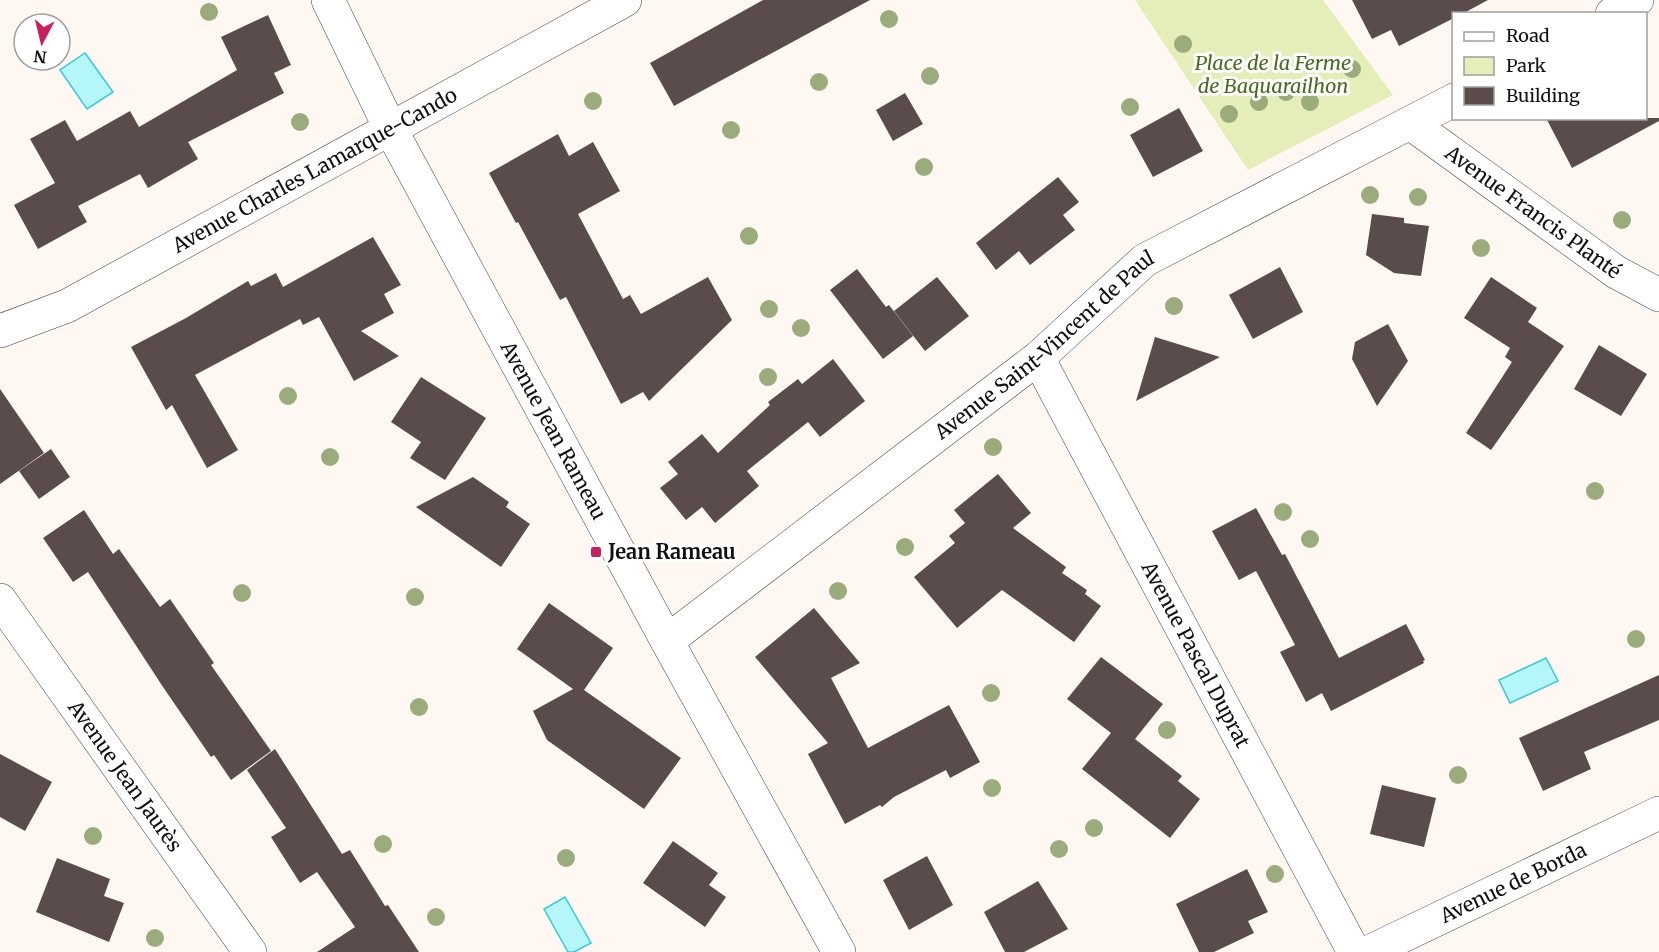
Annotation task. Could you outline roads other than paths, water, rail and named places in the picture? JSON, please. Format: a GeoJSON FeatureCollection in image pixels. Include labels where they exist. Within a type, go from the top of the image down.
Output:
{"type":"FeatureCollection","features":[{"type":"Feature","properties":{"kind":"street","name":"Avenue Jean Rameau"},"geometry":{"type":"LineString","coordinates":[[328,0],[390,128],[667,641],[839,952]]}},
{"type":"Feature","properties":{"kind":"street","name":"Avenue Charles Lamarque-Cando"},"geometry":{"type":"LineString","coordinates":[[0,331],[67,306],[625,0]]}},
{"type":"Feature","properties":{"kind":"street"},"geometry":{"type":"LineString","coordinates":[[1616,12],[1637,0]]}},
{"type":"Feature","properties":{"kind":"street","name":"Avenue Saint-Vincent de Paul"},"geometry":{"type":"LineString","coordinates":[[667,641],[1038,358],[1145,260],[1452,101]]}},
{"type":"Feature","properties":{"kind":"street","name":"Avenue Francis Planté"},"geometry":{"type":"LineString","coordinates":[[1410,123],[1616,272],[1659,295]]}},
{"type":"Feature","properties":{"kind":"street","name":"Avenue Pascal Duprat"},"geometry":{"type":"LineString","coordinates":[[1038,358],[1354,952]]}},
{"type":"Feature","properties":{"kind":"street","name":"Avenue Jean Jaurès"},"geometry":{"type":"LineString","coordinates":[[0,600],[250,952]]}},
{"type":"Feature","properties":{"kind":"street","name":"Avenue de Borda"},"geometry":{"type":"LineString","coordinates":[[1369,952],[1659,813]]}},
{"type":"Feature","properties":{"kind":"water"},"geometry":{"type":"Polygon","coordinates":[[[85,53],[113,92],[87,109],[61,72],[72,72],[72,62],[85,53]]]}},
{"type":"Feature","properties":{"kind":"water"},"geometry":{"type":"Polygon","coordinates":[[[1546,658],[1558,681],[1510,703],[1499,680],[1546,658]]]}},
{"type":"Feature","properties":{"kind":"water"},"geometry":{"type":"Polygon","coordinates":[[[565,897],[591,943],[574,952],[568,952],[544,909],[565,897]]]}},
{"type":"Feature","properties":{"kind":"place","name":"Jean Rameau"},"geometry":{"type":"Point","coordinates":[596,552]}},
{"type":"Feature","properties":{"kind":"park label","name":"Place de la Ferme de Baquarailhon"},"geometry":{"type":"Point","coordinates":[1273,74]}}]}
